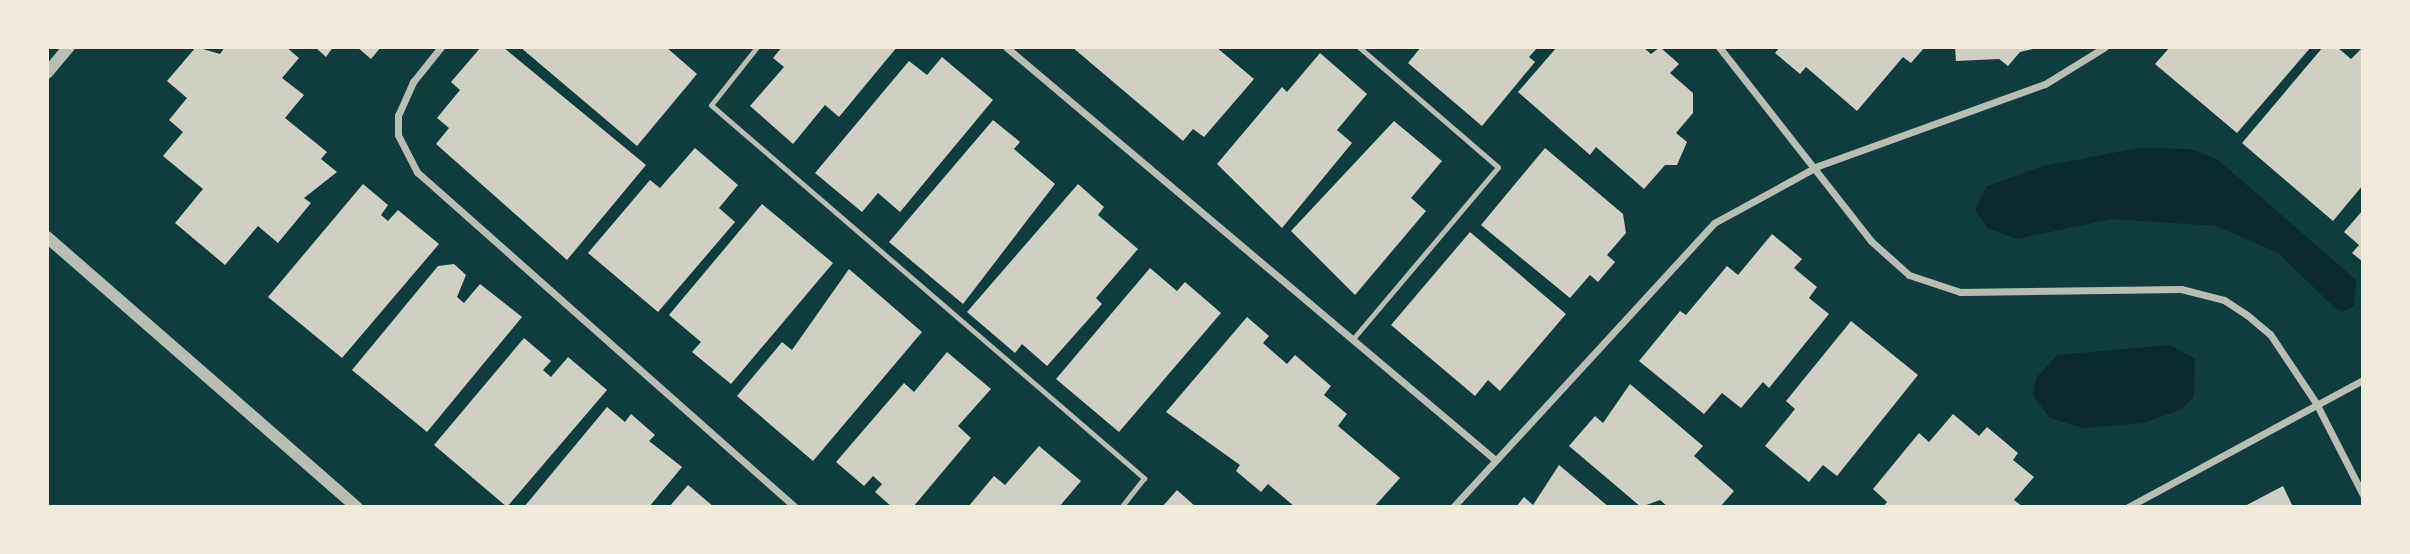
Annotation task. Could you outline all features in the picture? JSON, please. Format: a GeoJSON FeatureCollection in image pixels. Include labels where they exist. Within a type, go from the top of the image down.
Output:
{"type":"FeatureCollection","features":[{"type":"Feature","properties":{"kind":"street"},"geometry":{"type":"LineString","coordinates":[[47,73],[69,47]]}},
{"type":"Feature","properties":{"kind":"street"},"geometry":{"type":"LineString","coordinates":[[441,47],[412,82],[398,115],[398,135],[417,172],[795,507]]}},
{"type":"Feature","properties":{"kind":"street"},"geometry":{"type":"LineString","coordinates":[[1006,47],[1494,458]]}},
{"type":"Feature","properties":{"kind":"street"},"geometry":{"type":"LineString","coordinates":[[1719,47],[1818,166],[1871,241],[1909,275],[1960,292],[2134,287],[2203,292],[2270,334],[2316,403],[2363,495]]}},
{"type":"Feature","properties":{"kind":"street"},"geometry":{"type":"LineString","coordinates":[[1453,507],[1494,458],[1714,223],[1818,166],[2045,84],[2105,47]]}},
{"type":"Feature","properties":{"kind":"street"},"geometry":{"type":"LineString","coordinates":[[47,237],[356,507]]}},
{"type":"Feature","properties":{"kind":"street"},"geometry":{"type":"LineString","coordinates":[[2128,507],[2316,403],[2363,380]]}},
{"type":"Feature","properties":{"kind":"lane"},"geometry":{"type":"LineString","coordinates":[[757,47],[711,105],[1144,478],[1121,507]]}},
{"type":"Feature","properties":{"kind":"lane"},"geometry":{"type":"LineString","coordinates":[[1352,340],[1498,167],[1359,47]]}},
{"type":"Feature","properties":{"kind":"water"},"geometry":{"type":"Polygon","coordinates":[[[2139,148],[2191,149],[2217,159],[2356,280],[2354,306],[2342,312],[2335,308],[2278,253],[2217,226],[2112,219],[2017,239],[1988,228],[1975,210],[1987,186],[2043,166],[2139,148]]]}},
{"type":"Feature","properties":{"kind":"water"},"geometry":{"type":"Polygon","coordinates":[[[2170,345],[2195,359],[2194,397],[2180,410],[2143,423],[2083,428],[2050,418],[2033,396],[2036,378],[2057,355],[2170,345]]]}},
{"type":"Feature","properties":{"kind":"building"},"geometry":{"type":"Polygon","coordinates":[[[196,47],[220,54],[225,47],[286,47],[299,58],[282,78],[304,95],[285,118],[327,152],[321,159],[337,172],[304,198],[311,203],[278,243],[258,226],[225,265],[175,223],[203,189],[163,156],[183,132],[169,120],[187,98],[167,81],[196,47]]]}},
{"type":"Feature","properties":{"kind":"building"},"geometry":{"type":"Polygon","coordinates":[[[315,47],[333,47],[326,57],[315,47]]]}},
{"type":"Feature","properties":{"kind":"building"},"geometry":{"type":"Polygon","coordinates":[[[357,47],[381,47],[371,59],[357,47]]]}},
{"type":"Feature","properties":{"kind":"building"},"geometry":{"type":"Polygon","coordinates":[[[481,47],[503,47],[646,165],[567,260],[436,144],[449,128],[437,118],[460,90],[451,82],[481,47]]]}},
{"type":"Feature","properties":{"kind":"building"},"geometry":{"type":"Polygon","coordinates":[[[520,47],[666,47],[697,74],[637,146],[520,47]]]}},
{"type":"Feature","properties":{"kind":"building"},"geometry":{"type":"Polygon","coordinates":[[[782,47],[897,47],[839,117],[825,105],[793,144],[750,106],[784,67],[773,58],[782,47]]]}},
{"type":"Feature","properties":{"kind":"building"},"geometry":{"type":"Polygon","coordinates":[[[1072,47],[1216,47],[1254,79],[1204,137],[1193,129],[1183,141],[1072,47]]]}},
{"type":"Feature","properties":{"kind":"building"},"geometry":{"type":"Polygon","coordinates":[[[1421,47],[1538,47],[1529,57],[1535,62],[1482,126],[1408,63],[1421,47]]]}},
{"type":"Feature","properties":{"kind":"building"},"geometry":{"type":"Polygon","coordinates":[[[1557,47],[1643,47],[1651,54],[1660,47],[1679,64],[1670,73],[1693,93],[1693,113],[1676,133],[1687,142],[1677,165],[1665,165],[1644,189],[1596,147],[1590,155],[1518,92],[1557,47]]]}},
{"type":"Feature","properties":{"kind":"building"},"geometry":{"type":"Polygon","coordinates":[[[1780,47],[1925,47],[1911,63],[1903,57],[1857,111],[1806,67],[1800,74],[1775,53],[1780,47]]]}},
{"type":"Feature","properties":{"kind":"building"},"geometry":{"type":"Polygon","coordinates":[[[1955,47],[2042,47],[2020,52],[2008,66],[1999,59],[1956,61],[1955,47]]]}},
{"type":"Feature","properties":{"kind":"building"},"geometry":{"type":"Polygon","coordinates":[[[2170,47],[2311,47],[2237,133],[2155,64],[2170,47]]]}},
{"type":"Feature","properties":{"kind":"building"},"geometry":{"type":"Polygon","coordinates":[[[2323,47],[2337,47],[2351,59],[2363,47],[2363,185],[2333,221],[2242,143],[2323,47]]]}},
{"type":"Feature","properties":{"kind":"building"},"geometry":{"type":"Polygon","coordinates":[[[1320,53],[1367,94],[1337,130],[1352,143],[1282,228],[1217,164],[1282,87],[1287,92],[1320,53]]]}},
{"type":"Feature","properties":{"kind":"building"},"geometry":{"type":"Polygon","coordinates":[[[942,57],[993,100],[900,212],[878,193],[862,212],[815,173],[909,61],[927,75],[942,57]]]}},
{"type":"Feature","properties":{"kind":"building"},"geometry":{"type":"Polygon","coordinates":[[[993,120],[1020,142],[1014,149],[1055,184],[963,304],[889,242],[993,120]]]}},
{"type":"Feature","properties":{"kind":"building"},"geometry":{"type":"Polygon","coordinates":[[[1394,121],[1442,161],[1411,198],[1426,211],[1355,295],[1291,231],[1394,121]]]}},
{"type":"Feature","properties":{"kind":"building"},"geometry":{"type":"Polygon","coordinates":[[[695,148],[738,185],[719,208],[735,222],[658,312],[588,253],[650,180],[660,188],[695,148]]]}},
{"type":"Feature","properties":{"kind":"building"},"geometry":{"type":"Polygon","coordinates":[[[1545,148],[1623,214],[1626,233],[1607,255],[1615,262],[1598,282],[1590,275],[1570,298],[1481,225],[1545,148]]]}},
{"type":"Feature","properties":{"kind":"building"},"geometry":{"type":"Polygon","coordinates":[[[363,184],[388,205],[381,215],[388,221],[398,210],[439,244],[342,358],[268,297],[363,184]]]}},
{"type":"Feature","properties":{"kind":"building"},"geometry":{"type":"Polygon","coordinates":[[[1078,184],[1104,207],[1098,215],[1138,249],[1096,298],[1102,304],[1047,366],[1022,344],[1015,353],[967,312],[1078,184]]]}},
{"type":"Feature","properties":{"kind":"building"},"geometry":{"type":"Polygon","coordinates":[[[762,204],[833,263],[731,384],[692,352],[701,342],[669,315],[762,204]]]}},
{"type":"Feature","properties":{"kind":"building"},"geometry":{"type":"Polygon","coordinates":[[[2363,210],[2363,262],[2352,253],[2359,245],[2344,232],[2363,210]]]}},
{"type":"Feature","properties":{"kind":"building"},"geometry":{"type":"Polygon","coordinates":[[[1470,232],[1566,314],[1500,391],[1488,380],[1475,396],[1391,325],[1470,232]]]}},
{"type":"Feature","properties":{"kind":"building"},"geometry":{"type":"Polygon","coordinates":[[[1772,234],[1802,259],[1794,268],[1817,287],[1809,298],[1829,314],[1769,388],[1763,382],[1741,408],[1722,393],[1704,414],[1639,361],[1680,311],[1686,315],[1727,266],[1738,275],[1772,234]]]}},
{"type":"Feature","properties":{"kind":"building"},"geometry":{"type":"Polygon","coordinates":[[[454,264],[466,275],[457,297],[464,303],[480,284],[522,317],[427,432],[352,370],[438,266],[454,264]]]}},
{"type":"Feature","properties":{"kind":"building"},"geometry":{"type":"Polygon","coordinates":[[[1150,268],[1177,291],[1185,282],[1221,313],[1119,432],[1056,379],[1150,268]]]}},
{"type":"Feature","properties":{"kind":"building"},"geometry":{"type":"Polygon","coordinates":[[[849,269],[922,332],[813,461],[737,396],[782,342],[792,350],[849,269]]]}},
{"type":"Feature","properties":{"kind":"building"},"geometry":{"type":"Polygon","coordinates":[[[1247,317],[1269,336],[1263,343],[1287,364],[1295,355],[1331,386],[1324,395],[1347,414],[1338,426],[1400,478],[1374,507],[1295,507],[1268,484],[1261,492],[1236,471],[1240,465],[1166,412],[1247,317]]]}},
{"type":"Feature","properties":{"kind":"building"},"geometry":{"type":"Polygon","coordinates":[[[1851,321],[1918,375],[1837,476],[1823,465],[1809,482],[1765,446],[1795,409],[1786,401],[1851,321]]]}},
{"type":"Feature","properties":{"kind":"building"},"geometry":{"type":"Polygon","coordinates":[[[524,338],[551,361],[543,370],[551,377],[568,357],[607,390],[507,507],[434,445],[524,338]]]}},
{"type":"Feature","properties":{"kind":"building"},"geometry":{"type":"Polygon","coordinates":[[[947,352],[991,389],[958,426],[971,438],[913,507],[892,507],[875,492],[882,484],[873,476],[864,486],[836,462],[904,383],[914,392],[947,352]]]}},
{"type":"Feature","properties":{"kind":"building"},"geometry":{"type":"Polygon","coordinates":[[[1630,384],[1703,446],[1694,456],[1734,491],[1720,507],[1668,507],[1660,500],[1641,507],[1569,446],[1595,416],[1603,423],[1630,384]]]}},
{"type":"Feature","properties":{"kind":"building"},"geometry":{"type":"Polygon","coordinates":[[[607,407],[625,422],[631,414],[655,435],[649,441],[682,467],[649,507],[524,507],[607,407]]]}},
{"type":"Feature","properties":{"kind":"building"},"geometry":{"type":"Polygon","coordinates":[[[1953,414],[1979,436],[1987,427],[2018,453],[2013,460],[2034,477],[2014,500],[2023,507],[1883,507],[1887,502],[1873,489],[1919,433],[1929,442],[1953,414]]]}},
{"type":"Feature","properties":{"kind":"building"},"geometry":{"type":"Polygon","coordinates":[[[1039,446],[1081,481],[1059,507],[968,507],[994,476],[1005,485],[1039,446]]]}},
{"type":"Feature","properties":{"kind":"building"},"geometry":{"type":"Polygon","coordinates":[[[1559,465],[1609,507],[1516,507],[1524,497],[1533,505],[1559,465]]]}},
{"type":"Feature","properties":{"kind":"building"},"geometry":{"type":"Polygon","coordinates":[[[688,485],[714,507],[669,507],[688,485]]]}},
{"type":"Feature","properties":{"kind":"building"},"geometry":{"type":"Polygon","coordinates":[[[2283,486],[2293,507],[2243,507],[2283,486]]]}},
{"type":"Feature","properties":{"kind":"building"},"geometry":{"type":"Polygon","coordinates":[[[1177,490],[1196,507],[1162,507],[1177,490]]]}}]}
